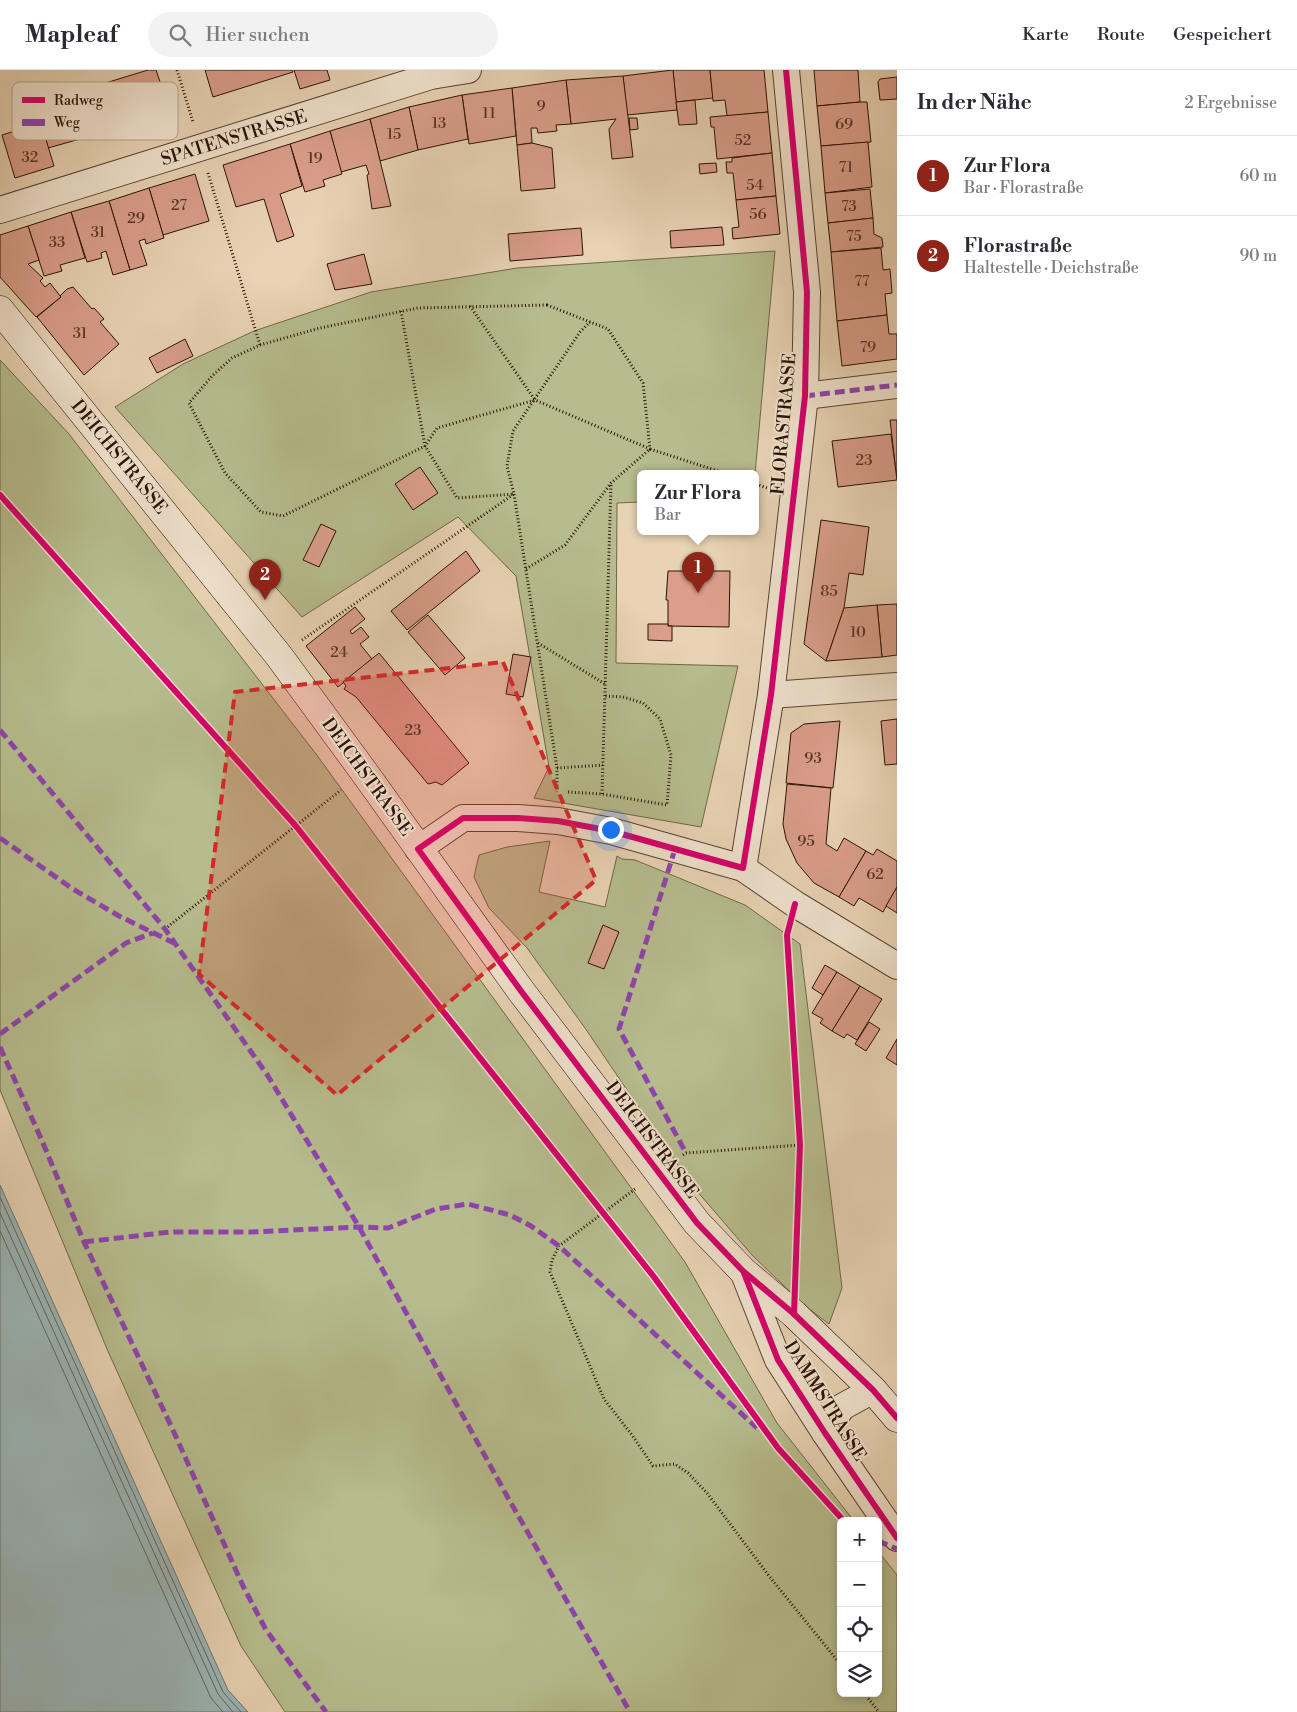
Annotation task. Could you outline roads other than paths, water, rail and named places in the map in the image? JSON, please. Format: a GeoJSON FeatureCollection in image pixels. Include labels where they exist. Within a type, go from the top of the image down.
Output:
{"type":"FeatureCollection","features":[{"type":"Feature","properties":{"kind":"street","name":"SPATENSTRASSE"},"geometry":{"type":"LineString","coordinates":[[0,210],[431,76],[468,70]]}},
{"type":"Feature","properties":{"kind":"street","name":"FLORASTRASSE"},"geometry":{"type":"LineString","coordinates":[[743,868],[771,695],[805,396],[807,292],[786,70]]}},
{"type":"Feature","properties":{"kind":"street","name":"DEICHSTRASSE"},"geometry":{"type":"LineString","coordinates":[[0,310],[279,656],[521,991],[656,1172],[697,1223],[743,1271],[794,1314],[873,1390],[897,1418]]}},
{"type":"Feature","properties":{"kind":"street"},"geometry":{"type":"LineString","coordinates":[[805,396],[897,385]]}},
{"type":"Feature","properties":{"kind":"street"},"geometry":{"type":"LineString","coordinates":[[771,695],[897,686]]}},
{"type":"Feature","properties":{"kind":"street"},"geometry":{"type":"LineString","coordinates":[[418,849],[463,818],[518,818],[558,821],[611,831],[743,868],[796,904],[897,966]]}},
{"type":"Feature","properties":{"kind":"street","name":"DAMMSTRASSE"},"geometry":{"type":"LineString","coordinates":[[743,1271],[778,1360],[824,1434],[897,1538]]}},
{"type":"Feature","properties":{"kind":"street","name":"DAMMSTRASSE"},"geometry":{"type":"LineString","coordinates":[[824,1434],[842,1407],[873,1390]]}},
{"type":"Feature","properties":{"kind":"water"},"geometry":{"type":"Polygon","coordinates":[[[0,1185],[228,1690],[248,1712],[0,1712],[0,1185]]]}},
{"type":"Feature","properties":{"kind":"place","name":"Zur Flora"},"geometry":{"type":"Point","coordinates":[698,593]}},
{"type":"Feature","properties":{"kind":"place","name":"Florastraße"},"geometry":{"type":"Point","coordinates":[265,600]}}]}
